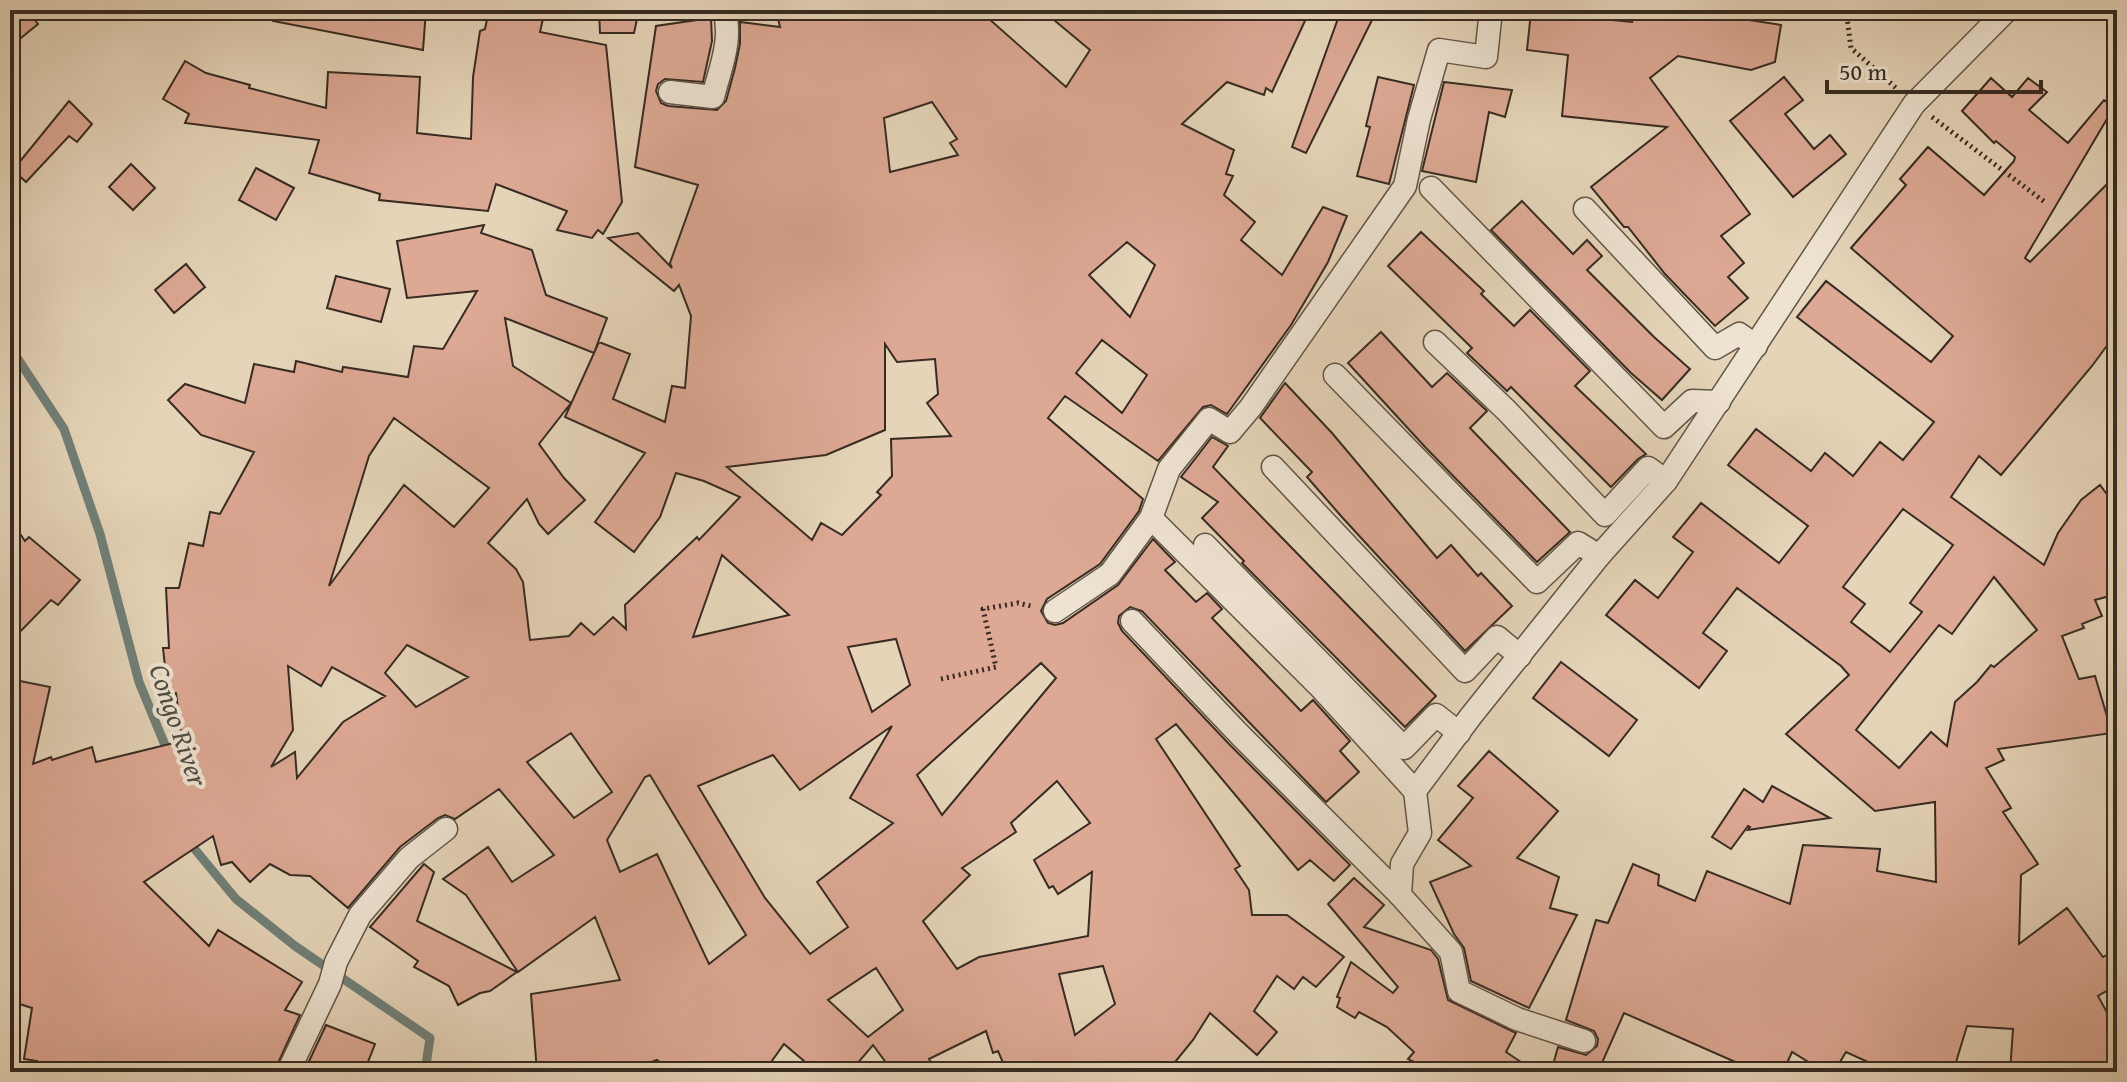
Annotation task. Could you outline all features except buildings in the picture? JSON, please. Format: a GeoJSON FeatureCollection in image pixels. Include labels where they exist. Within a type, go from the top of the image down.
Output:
{"type":"FeatureCollection","features":[{"type":"Feature","properties":{"kind":"street"},"geometry":{"type":"LineString","coordinates":[[670,92],[713,97],[727,40],[728,23],[724,10]]}},
{"type":"Feature","properties":{"kind":"street"},"geometry":{"type":"LineString","coordinates":[[1055,611],[1110,574],[1151,518],[1169,469],[1209,419],[1230,432],[1237,424],[1405,186],[1419,119],[1439,50],[1486,57],[1491,10]]}},
{"type":"Feature","properties":{"kind":"street"},"geometry":{"type":"LineString","coordinates":[[1415,791],[1599,556],[1666,481],[1914,104],[2007,10]]}},
{"type":"Feature","properties":{"kind":"street"},"geometry":{"type":"LineString","coordinates":[[1431,188],[1664,427],[1692,401],[1719,402]]}},
{"type":"Feature","properties":{"kind":"street"},"geometry":{"type":"LineString","coordinates":[[1585,209],[1715,348],[1739,334],[1756,346]]}},
{"type":"Feature","properties":{"kind":"street"},"geometry":{"type":"LineString","coordinates":[[1435,342],[1507,411],[1605,515],[1648,468],[1666,481]]}},
{"type":"Feature","properties":{"kind":"street"},"geometry":{"type":"LineString","coordinates":[[1335,375],[1537,582],[1578,543],[1599,556]]}},
{"type":"Feature","properties":{"kind":"street"},"geometry":{"type":"LineString","coordinates":[[1273,467],[1465,671],[1497,637],[1520,656]]}},
{"type":"Feature","properties":{"kind":"street"},"geometry":{"type":"LineString","coordinates":[[1151,518],[1323,690],[1415,791],[1420,833],[1402,864],[1400,895]]}},
{"type":"Feature","properties":{"kind":"street"},"geometry":{"type":"LineString","coordinates":[[1205,545],[1404,748],[1436,715],[1459,733]]}},
{"type":"Feature","properties":{"kind":"street"},"geometry":{"type":"LineString","coordinates":[[1132,621],[1239,734],[1400,895],[1451,952],[1459,991],[1517,1019],[1584,1041]]}},
{"type":"Feature","properties":{"kind":"street"},"geometry":{"type":"LineString","coordinates":[[288,1072],[360,915],[409,858],[446,829]]}},
{"type":"Feature","properties":{"kind":"path"},"geometry":{"type":"LineString","coordinates":[[1846,10],[1851,48],[1914,104],[2046,203]]}},
{"type":"Feature","properties":{"kind":"path"},"geometry":{"type":"LineString","coordinates":[[941,679],[996,667],[983,609],[1018,603],[1055,611]]}},
{"type":"Feature","properties":{"kind":"waterway","name":"Congo River"},"geometry":{"type":"LineString","coordinates":[[10,347],[64,429],[100,534],[139,682],[169,755]]}},
{"type":"Feature","properties":{"kind":"waterway","name":"Congo River"},"geometry":{"type":"LineString","coordinates":[[188,841],[236,899],[295,946],[430,1038],[425,1072]]}}]}
